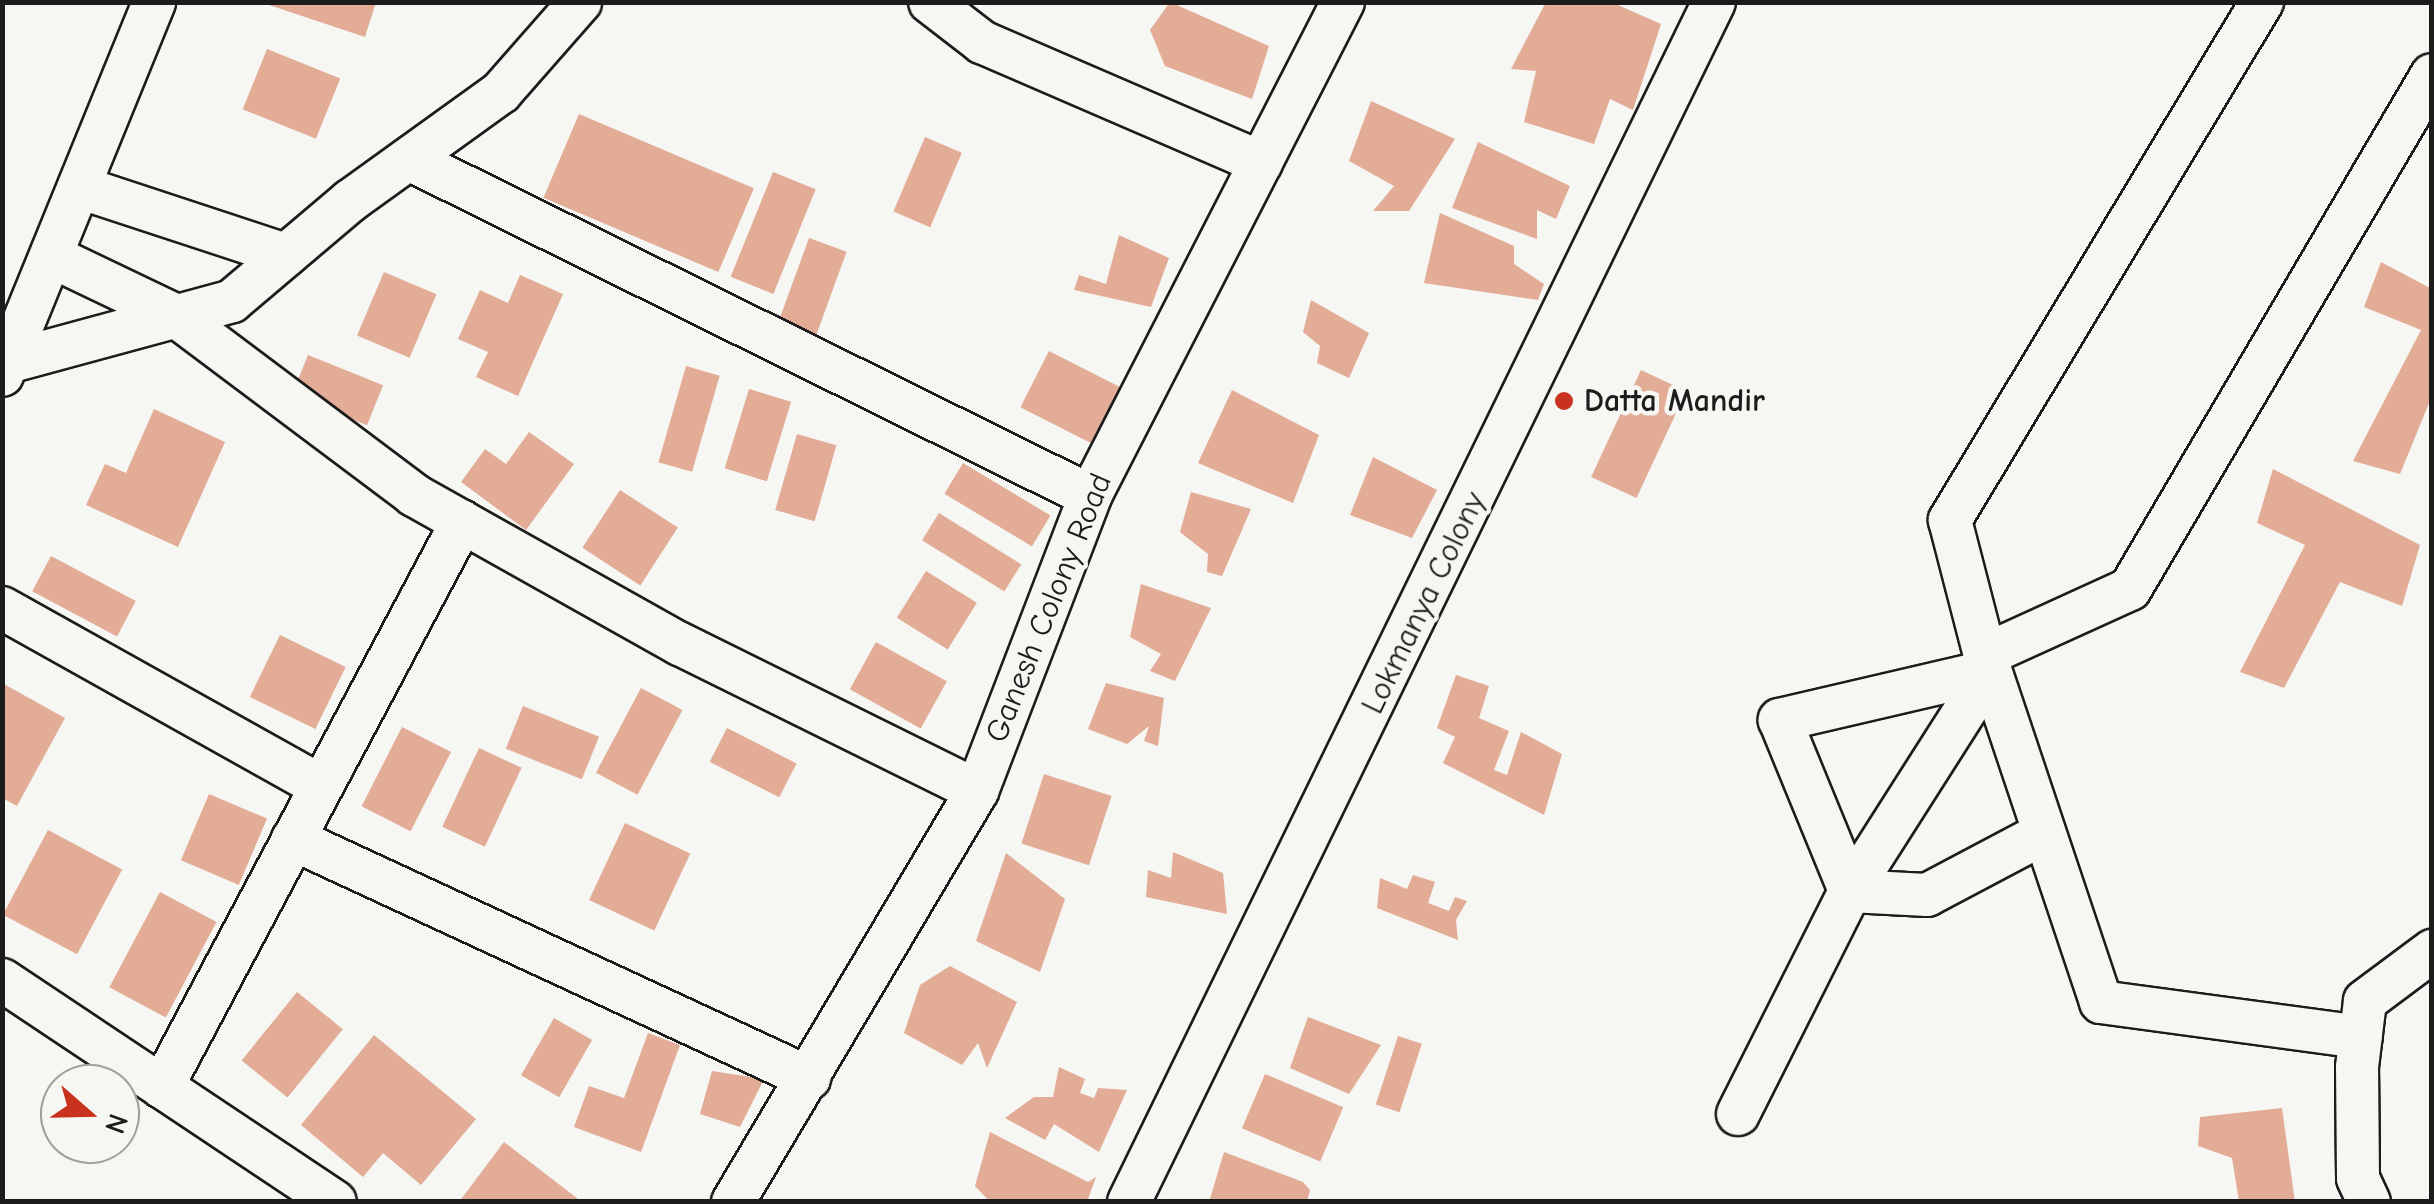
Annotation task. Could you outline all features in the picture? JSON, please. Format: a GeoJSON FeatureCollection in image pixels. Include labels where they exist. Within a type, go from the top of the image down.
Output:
{"type":"FeatureCollection","features":[{"type":"Feature","properties":{"kind":"street"},"geometry":{"type":"LineString","coordinates":[[5,368],[154,2]]}},
{"type":"Feature","properties":{"kind":"street"},"geometry":{"type":"LineString","coordinates":[[5,368],[232,301],[408,159],[502,92],[580,2]]}},
{"type":"Feature","properties":{"kind":"street"},"geometry":{"type":"LineString","coordinates":[[930,2],[982,42],[1261,163]]}},
{"type":"Feature","properties":{"kind":"street","name":"Ganesh Colony Road"},"geometry":{"type":"LineString","coordinates":[[734,1202],[977,791],[1090,496],[1344,2]]}},
{"type":"Feature","properties":{"kind":"street","name":"Lokmanya Colony"},"geometry":{"type":"LineString","coordinates":[[1130,1202],[1714,2]]}},
{"type":"Feature","properties":{"kind":"street"},"geometry":{"type":"LineString","coordinates":[[2262,2],[1950,520],[1987,662],[2101,1002],[2361,1037]]}},
{"type":"Feature","properties":{"kind":"street"},"geometry":{"type":"LineString","coordinates":[[1850,890],[1780,720],[1987,662],[2130,588],[2432,76]]}},
{"type":"Feature","properties":{"kind":"street"},"geometry":{"type":"LineString","coordinates":[[408,159],[1090,496]]}},
{"type":"Feature","properties":{"kind":"street"},"geometry":{"type":"LineString","coordinates":[[79,188],[286,255]]}},
{"type":"Feature","properties":{"kind":"street"},"geometry":{"type":"LineString","coordinates":[[51,256],[176,316],[414,495],[680,644],[977,791]]}},
{"type":"Feature","properties":{"kind":"street"},"geometry":{"type":"LineString","coordinates":[[162,1086],[462,522]]}},
{"type":"Feature","properties":{"kind":"street"},"geometry":{"type":"LineString","coordinates":[[2,608],[321,786]]}},
{"type":"Feature","properties":{"kind":"street"},"geometry":{"type":"LineString","coordinates":[[1738,1114],[1850,890],[1987,662]]}},
{"type":"Feature","properties":{"kind":"street"},"geometry":{"type":"LineString","coordinates":[[1850,890],[1927,896],[2044,833]]}},
{"type":"Feature","properties":{"kind":"street"},"geometry":{"type":"LineString","coordinates":[[293,839],[809,1078]]}},
{"type":"Feature","properties":{"kind":"street"},"geometry":{"type":"LineString","coordinates":[[2369,1202],[2358,1178],[2361,1037],[2366,1001],[2432,952]]}},
{"type":"Feature","properties":{"kind":"street"},"geometry":{"type":"LineString","coordinates":[[2,980],[335,1202]]}},
{"type":"Feature","properties":{"kind":"building"},"geometry":{"type":"Polygon","coordinates":[[[260,2],[376,2],[365,37],[260,2]]]}},
{"type":"Feature","properties":{"kind":"building"},"geometry":{"type":"Polygon","coordinates":[[[1170,2],[1269,46],[1252,99],[1165,66],[1150,30],[1170,2]]]}},
{"type":"Feature","properties":{"kind":"building"},"geometry":{"type":"Polygon","coordinates":[[[1546,2],[1611,2],[1661,24],[1633,110],[1610,99],[1594,144],[1524,122],[1536,71],[1511,69],[1546,2]]]}},
{"type":"Feature","properties":{"kind":"building"},"geometry":{"type":"Polygon","coordinates":[[[267,49],[340,79],[316,139],[243,109],[267,49]]]}},
{"type":"Feature","properties":{"kind":"building"},"geometry":{"type":"Polygon","coordinates":[[[1371,101],[1455,139],[1409,211],[1373,211],[1394,186],[1349,161],[1371,101]]]}},
{"type":"Feature","properties":{"kind":"building"},"geometry":{"type":"Polygon","coordinates":[[[579,114],[754,188],[718,272],[543,198],[579,114]]]}},
{"type":"Feature","properties":{"kind":"building"},"geometry":{"type":"Polygon","coordinates":[[[925,137],[962,153],[930,227],[893,212],[925,137]]]}},
{"type":"Feature","properties":{"kind":"building"},"geometry":{"type":"Polygon","coordinates":[[[1478,142],[1570,186],[1556,219],[1537,210],[1537,239],[1452,208],[1478,142]]]}},
{"type":"Feature","properties":{"kind":"building"},"geometry":{"type":"Polygon","coordinates":[[[773,172],[816,189],[773,294],[731,277],[773,172]]]}},
{"type":"Feature","properties":{"kind":"building"},"geometry":{"type":"Polygon","coordinates":[[[1440,213],[1514,246],[1514,264],[1544,284],[1538,300],[1424,283],[1440,213]]]}},
{"type":"Feature","properties":{"kind":"building"},"geometry":{"type":"Polygon","coordinates":[[[1119,235],[1169,258],[1151,307],[1074,290],[1079,275],[1106,284],[1119,235]]]}},
{"type":"Feature","properties":{"kind":"building"},"geometry":{"type":"Polygon","coordinates":[[[809,238],[847,252],[816,336],[778,323],[809,238]]]}},
{"type":"Feature","properties":{"kind":"building"},"geometry":{"type":"Polygon","coordinates":[[[2381,262],[2432,289],[2432,396],[2400,474],[2353,461],[2421,330],[2364,307],[2381,262]]]}},
{"type":"Feature","properties":{"kind":"building"},"geometry":{"type":"Polygon","coordinates":[[[384,272],[436,294],[410,358],[357,336],[384,272]]]}},
{"type":"Feature","properties":{"kind":"building"},"geometry":{"type":"Polygon","coordinates":[[[520,275],[563,294],[518,396],[476,377],[488,352],[458,339],[480,290],[508,303],[520,275]]]}},
{"type":"Feature","properties":{"kind":"building"},"geometry":{"type":"Polygon","coordinates":[[[1311,300],[1369,333],[1349,378],[1317,363],[1320,346],[1303,332],[1311,300]]]}},
{"type":"Feature","properties":{"kind":"building"},"geometry":{"type":"Polygon","coordinates":[[[1049,351],[1120,387],[1092,443],[1020,407],[1049,351]]]}},
{"type":"Feature","properties":{"kind":"building"},"geometry":{"type":"Polygon","coordinates":[[[308,355],[383,385],[367,425],[292,395],[308,355]]]}},
{"type":"Feature","properties":{"kind":"building"},"geometry":{"type":"Polygon","coordinates":[[[686,366],[720,376],[692,472],[658,462],[686,366]]]}},
{"type":"Feature","properties":{"kind":"building"},"geometry":{"type":"Polygon","coordinates":[[[1641,370],[1686,391],[1636,498],[1591,477],[1641,370]]]}},
{"type":"Feature","properties":{"kind":"building"},"geometry":{"type":"Polygon","coordinates":[[[749,389],[791,402],[767,481],[725,468],[749,389]]]}},
{"type":"Feature","properties":{"kind":"building"},"geometry":{"type":"Polygon","coordinates":[[[1232,390],[1319,435],[1293,503],[1198,463],[1232,390]]]}},
{"type":"Feature","properties":{"kind":"building"},"geometry":{"type":"Polygon","coordinates":[[[154,409],[225,442],[178,547],[86,505],[105,464],[126,473],[154,409]]]}},
{"type":"Feature","properties":{"kind":"building"},"geometry":{"type":"Polygon","coordinates":[[[529,432],[574,464],[526,530],[461,482],[485,449],[506,464],[529,432]]]}},
{"type":"Feature","properties":{"kind":"building"},"geometry":{"type":"Polygon","coordinates":[[[797,434],[836,445],[815,521],[775,510],[797,434]]]}},
{"type":"Feature","properties":{"kind":"building"},"geometry":{"type":"Polygon","coordinates":[[[1373,457],[1437,490],[1412,538],[1350,515],[1373,457]]]}},
{"type":"Feature","properties":{"kind":"building"},"geometry":{"type":"Polygon","coordinates":[[[963,463],[1050,516],[1032,546],[944,494],[963,463]]]}},
{"type":"Feature","properties":{"kind":"building"},"geometry":{"type":"Polygon","coordinates":[[[2273,469],[2420,545],[2402,606],[2340,582],[2284,688],[2240,672],[2305,545],[2257,523],[2273,469]]]}},
{"type":"Feature","properties":{"kind":"building"},"geometry":{"type":"Polygon","coordinates":[[[620,490],[678,528],[640,585],[582,548],[620,490]]]}},
{"type":"Feature","properties":{"kind":"building"},"geometry":{"type":"Polygon","coordinates":[[[1191,492],[1251,509],[1222,576],[1207,572],[1208,554],[1180,532],[1191,492]]]}},
{"type":"Feature","properties":{"kind":"building"},"geometry":{"type":"Polygon","coordinates":[[[939,513],[1021,564],[1004,592],[922,540],[939,513]]]}},
{"type":"Feature","properties":{"kind":"building"},"geometry":{"type":"Polygon","coordinates":[[[51,556],[136,601],[117,636],[32,591],[51,556]]]}},
{"type":"Feature","properties":{"kind":"building"},"geometry":{"type":"Polygon","coordinates":[[[926,571],[977,603],[948,649],[897,618],[926,571]]]}},
{"type":"Feature","properties":{"kind":"building"},"geometry":{"type":"Polygon","coordinates":[[[1141,584],[1211,608],[1175,681],[1150,671],[1161,654],[1130,637],[1141,584]]]}},
{"type":"Feature","properties":{"kind":"building"},"geometry":{"type":"Polygon","coordinates":[[[280,635],[346,667],[315,729],[250,697],[280,635]]]}},
{"type":"Feature","properties":{"kind":"building"},"geometry":{"type":"Polygon","coordinates":[[[876,642],[947,681],[921,728],[850,689],[876,642]]]}},
{"type":"Feature","properties":{"kind":"building"},"geometry":{"type":"Polygon","coordinates":[[[1456,675],[1489,686],[1479,718],[1509,731],[1494,770],[1507,775],[1521,732],[1562,754],[1544,815],[1443,763],[1455,737],[1437,728],[1456,675]]]}},
{"type":"Feature","properties":{"kind":"building"},"geometry":{"type":"Polygon","coordinates":[[[2,683],[65,718],[17,806],[2,798],[2,683]]]}},
{"type":"Feature","properties":{"kind":"building"},"geometry":{"type":"Polygon","coordinates":[[[1106,683],[1164,698],[1158,746],[1144,741],[1149,726],[1127,744],[1088,729],[1106,683]]]}},
{"type":"Feature","properties":{"kind":"building"},"geometry":{"type":"Polygon","coordinates":[[[641,688],[682,710],[637,795],[596,773],[641,688]]]}},
{"type":"Feature","properties":{"kind":"building"},"geometry":{"type":"Polygon","coordinates":[[[523,706],[599,737],[582,779],[506,749],[523,706]]]}},
{"type":"Feature","properties":{"kind":"building"},"geometry":{"type":"Polygon","coordinates":[[[402,727],[451,752],[411,831],[362,806],[402,727]]]}},
{"type":"Feature","properties":{"kind":"building"},"geometry":{"type":"Polygon","coordinates":[[[727,728],[796,763],[779,797],[710,762],[727,728]]]}},
{"type":"Feature","properties":{"kind":"building"},"geometry":{"type":"Polygon","coordinates":[[[479,748],[522,768],[485,847],[442,827],[479,748]]]}},
{"type":"Feature","properties":{"kind":"building"},"geometry":{"type":"Polygon","coordinates":[[[1044,774],[1112,796],[1089,865],[1021,843],[1044,774]]]}},
{"type":"Feature","properties":{"kind":"building"},"geometry":{"type":"Polygon","coordinates":[[[209,794],[267,819],[239,885],[181,860],[209,794]]]}},
{"type":"Feature","properties":{"kind":"building"},"geometry":{"type":"Polygon","coordinates":[[[625,823],[690,853],[654,930],[589,900],[625,823]]]}},
{"type":"Feature","properties":{"kind":"building"},"geometry":{"type":"Polygon","coordinates":[[[48,830],[122,869],[77,954],[3,915],[48,830]]]}},
{"type":"Feature","properties":{"kind":"building"},"geometry":{"type":"Polygon","coordinates":[[[1173,852],[1223,873],[1227,914],[1146,897],[1148,870],[1171,878],[1173,852]]]}},
{"type":"Feature","properties":{"kind":"building"},"geometry":{"type":"Polygon","coordinates":[[[1006,853],[1065,899],[1040,972],[976,941],[1006,853]]]}},
{"type":"Feature","properties":{"kind":"building"},"geometry":{"type":"Polygon","coordinates":[[[1413,875],[1435,882],[1428,903],[1449,911],[1455,897],[1467,901],[1456,920],[1458,940],[1377,908],[1380,878],[1407,889],[1413,875]]]}},
{"type":"Feature","properties":{"kind":"building"},"geometry":{"type":"Polygon","coordinates":[[[160,892],[217,922],[166,1017],[109,987],[160,892]]]}},
{"type":"Feature","properties":{"kind":"building"},"geometry":{"type":"Polygon","coordinates":[[[950,966],[1017,1002],[987,1068],[978,1043],[962,1065],[904,1033],[920,985],[950,966]]]}},
{"type":"Feature","properties":{"kind":"building"},"geometry":{"type":"Polygon","coordinates":[[[297,992],[343,1029],[287,1098],[242,1060],[297,992]]]}},
{"type":"Feature","properties":{"kind":"building"},"geometry":{"type":"Polygon","coordinates":[[[1308,1017],[1381,1045],[1349,1094],[1290,1068],[1308,1017]]]}},
{"type":"Feature","properties":{"kind":"building"},"geometry":{"type":"Polygon","coordinates":[[[554,1018],[592,1040],[559,1097],[521,1075],[554,1018]]]}},
{"type":"Feature","properties":{"kind":"building"},"geometry":{"type":"Polygon","coordinates":[[[648,1033],[680,1045],[641,1152],[574,1127],[589,1086],[624,1098],[648,1033]]]}},
{"type":"Feature","properties":{"kind":"building"},"geometry":{"type":"Polygon","coordinates":[[[374,1035],[476,1119],[421,1185],[383,1153],[363,1177],[301,1125],[374,1035]]]}},
{"type":"Feature","properties":{"kind":"building"},"geometry":{"type":"Polygon","coordinates":[[[1398,1036],[1422,1044],[1400,1112],[1376,1104],[1398,1036]]]}},
{"type":"Feature","properties":{"kind":"building"},"geometry":{"type":"Polygon","coordinates":[[[1059,1067],[1085,1079],[1080,1093],[1094,1098],[1098,1088],[1127,1090],[1099,1152],[1054,1124],[1045,1140],[1005,1118],[1034,1097],[1053,1097],[1059,1067]]]}},
{"type":"Feature","properties":{"kind":"building"},"geometry":{"type":"Polygon","coordinates":[[[712,1071],[764,1079],[740,1127],[700,1114],[712,1071]]]}},
{"type":"Feature","properties":{"kind":"building"},"geometry":{"type":"Polygon","coordinates":[[[1265,1074],[1343,1107],[1320,1162],[1242,1128],[1265,1074]]]}},
{"type":"Feature","properties":{"kind":"building"},"geometry":{"type":"Polygon","coordinates":[[[2282,1108],[2295,1202],[2239,1202],[2232,1158],[2198,1146],[2200,1117],[2282,1108]]]}},
{"type":"Feature","properties":{"kind":"building"},"geometry":{"type":"Polygon","coordinates":[[[990,1132],[1088,1182],[1096,1177],[1087,1202],[990,1202],[975,1186],[990,1132]]]}},
{"type":"Feature","properties":{"kind":"building"},"geometry":{"type":"Polygon","coordinates":[[[504,1142],[582,1202],[459,1202],[504,1142]]]}},
{"type":"Feature","properties":{"kind":"building"},"geometry":{"type":"Polygon","coordinates":[[[1224,1152],[1303,1182],[1310,1190],[1307,1202],[1209,1202],[1224,1152]]]}},
{"type":"Feature","properties":{"kind":"place","name":"Datta Mandir"},"geometry":{"type":"Point","coordinates":[1564,401]}}]}
